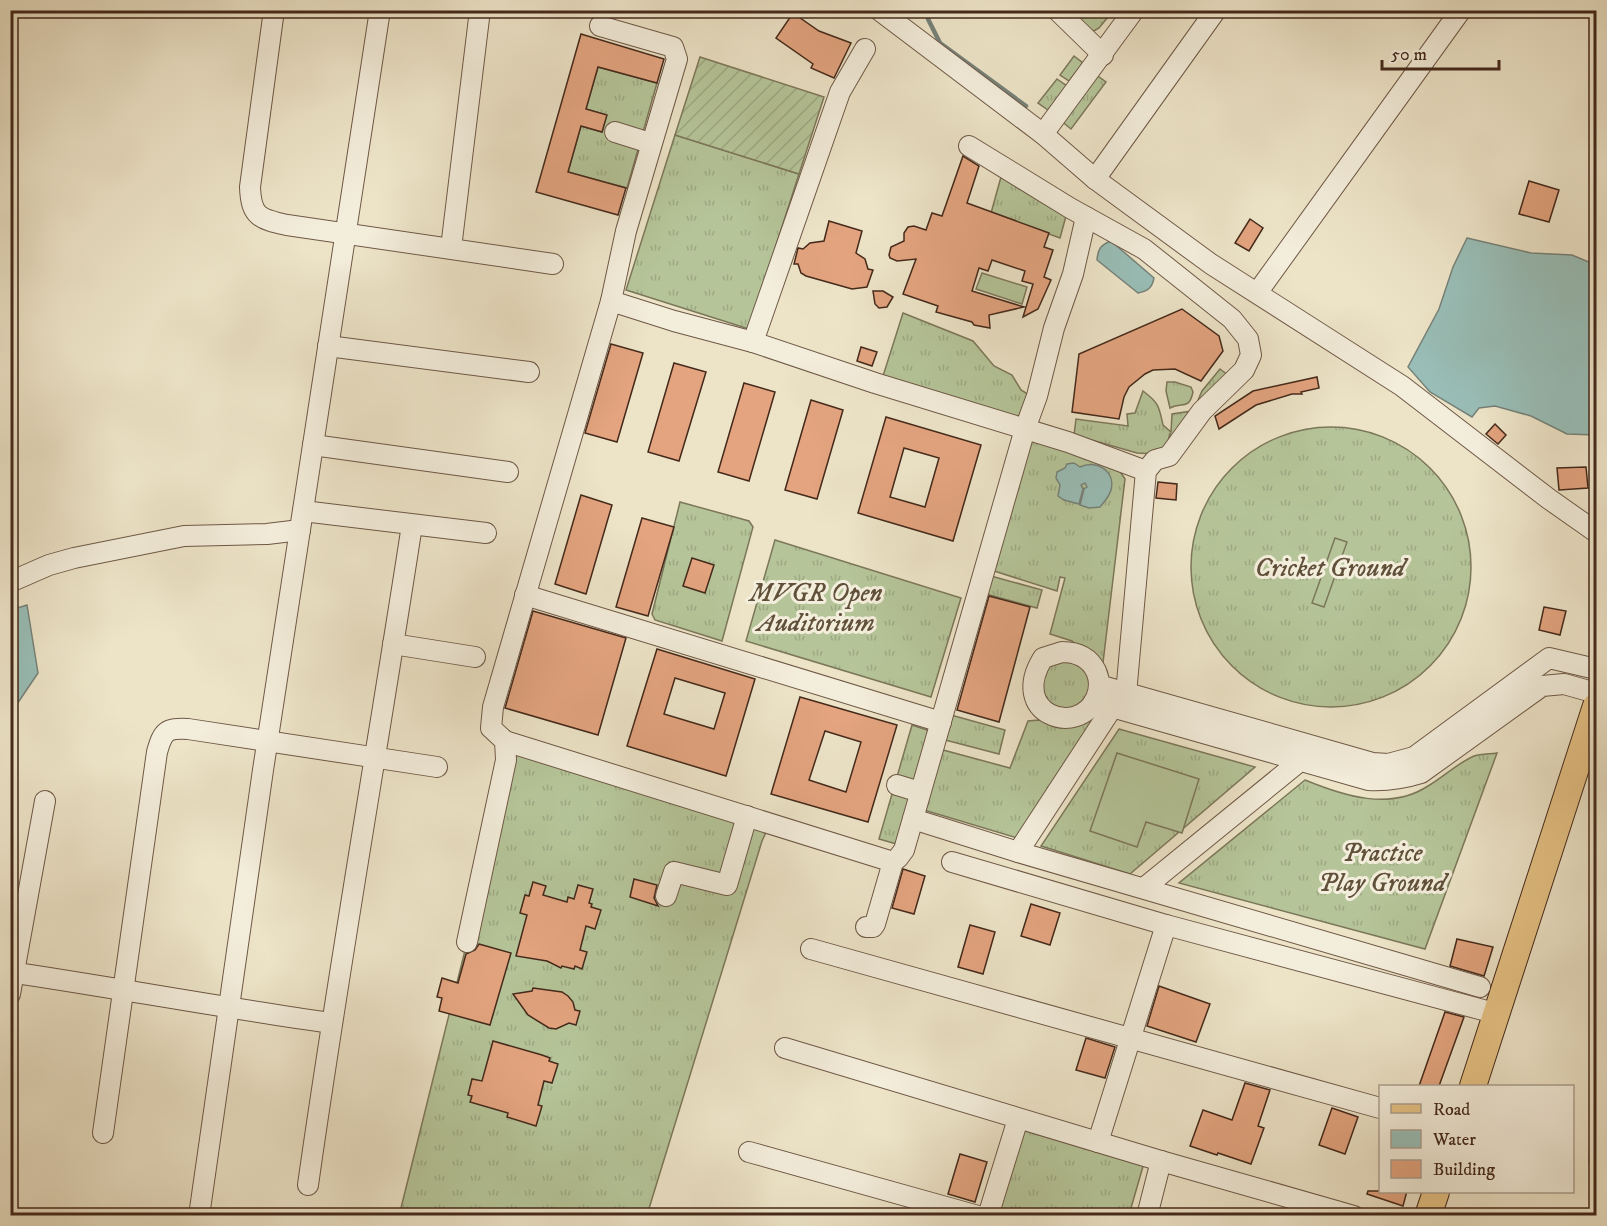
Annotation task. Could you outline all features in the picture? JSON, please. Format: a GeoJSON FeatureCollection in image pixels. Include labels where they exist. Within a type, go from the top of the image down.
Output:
{"type":"FeatureCollection","features":[{"type":"Feature","properties":{"kind":"main road"},"geometry":{"type":"LineString","coordinates":[[1473,1085],[1596,706]]}},
{"type":"Feature","properties":{"kind":"main road"},"geometry":{"type":"LineString","coordinates":[[1428,1215],[1435,1193]]}},
{"type":"Feature","properties":{"kind":"street"},"geometry":{"type":"LineString","coordinates":[[274,10],[250,187],[255,213],[263,220],[553,264]]}},
{"type":"Feature","properties":{"kind":"street"},"geometry":{"type":"LineString","coordinates":[[199,1215],[268,740],[380,10]]}},
{"type":"Feature","properties":{"kind":"street"},"geometry":{"type":"LineString","coordinates":[[451,248],[480,10]]}},
{"type":"Feature","properties":{"kind":"street"},"geometry":{"type":"LineString","coordinates":[[879,10],[1043,134],[1095,179],[1211,264],[1402,386],[1596,532]]}},
{"type":"Feature","properties":{"kind":"street"},"geometry":{"type":"LineString","coordinates":[[1057,10],[1102,55]]}},
{"type":"Feature","properties":{"kind":"street"},"geometry":{"type":"LineString","coordinates":[[1043,134],[1134,10]]}},
{"type":"Feature","properties":{"kind":"street"},"geometry":{"type":"LineString","coordinates":[[1095,179],[1216,10]]}},
{"type":"Feature","properties":{"kind":"street"},"geometry":{"type":"LineString","coordinates":[[1257,293],[1461,10]]}},
{"type":"Feature","properties":{"kind":"street"},"geometry":{"type":"LineString","coordinates":[[600,26],[673,47],[677,59],[626,231],[611,301],[493,707],[490,728],[505,741],[892,862]]}},
{"type":"Feature","properties":{"kind":"street"},"geometry":{"type":"LineString","coordinates":[[753,342],[840,92],[865,49]]}},
{"type":"Feature","properties":{"kind":"street"},"geometry":{"type":"LineString","coordinates":[[615,132],[651,143]]}},
{"type":"Feature","properties":{"kind":"street"},"geometry":{"type":"LineString","coordinates":[[969,146],[1086,217],[1144,249],[1232,319],[1248,339],[1251,355],[1244,370],[1202,411],[1169,456],[1155,460],[1146,471],[1126,694]]}},
{"type":"Feature","properties":{"kind":"street"},"geometry":{"type":"LineString","coordinates":[[866,927],[873,927],[875,924],[892,862],[904,850],[941,722],[992,509],[1037,396],[1054,328],[1073,274],[1086,217]]}},
{"type":"Feature","properties":{"kind":"street"},"geometry":{"type":"LineString","coordinates":[[611,301],[753,342],[1068,442],[1146,471]]}},
{"type":"Feature","properties":{"kind":"street"},"geometry":{"type":"LineString","coordinates":[[328,346],[529,372]]}},
{"type":"Feature","properties":{"kind":"street"},"geometry":{"type":"LineString","coordinates":[[313,445],[508,472]]}},
{"type":"Feature","properties":{"kind":"street"},"geometry":{"type":"LineString","coordinates":[[10,582],[49,565],[74,558],[184,536],[267,534],[302,520],[412,525],[486,533]]}},
{"type":"Feature","properties":{"kind":"street"},"geometry":{"type":"LineString","coordinates":[[308,1185],[331,1023],[412,525]]}},
{"type":"Feature","properties":{"kind":"street"},"geometry":{"type":"LineString","coordinates":[[525,595],[941,722]]}},
{"type":"Feature","properties":{"kind":"street"},"geometry":{"type":"LineString","coordinates":[[393,644],[475,657]]}},
{"type":"Feature","properties":{"kind":"street"},"geometry":{"type":"LineString","coordinates":[[1018,852],[1102,699],[1126,694],[1372,763],[1388,764],[1414,757],[1549,658],[1596,669]]}},
{"type":"Feature","properties":{"kind":"street"},"geometry":{"type":"LineString","coordinates":[[1102,699],[1368,780],[1402,779],[1421,773],[1542,686],[1564,684],[1596,693]]}},
{"type":"Feature","properties":{"kind":"street"},"geometry":{"type":"LineString","coordinates":[[103,1132],[142,848],[161,737],[167,731],[175,728],[188,729],[437,767]]}},
{"type":"Feature","properties":{"kind":"street"},"geometry":{"type":"LineString","coordinates":[[467,942],[506,760],[505,741]]}},
{"type":"Feature","properties":{"kind":"street"},"geometry":{"type":"LineString","coordinates":[[1143,888],[1300,761]]}},
{"type":"Feature","properties":{"kind":"street"},"geometry":{"type":"LineString","coordinates":[[897,785],[920,792]]}},
{"type":"Feature","properties":{"kind":"street"},"geometry":{"type":"LineString","coordinates":[[10,994],[12,972],[45,801]]}},
{"type":"Feature","properties":{"kind":"street"},"geometry":{"type":"LineString","coordinates":[[666,896],[674,872],[727,885],[747,816]]}},
{"type":"Feature","properties":{"kind":"street"},"geometry":{"type":"LineString","coordinates":[[913,819],[1018,852],[1480,987]]}},
{"type":"Feature","properties":{"kind":"street"},"geometry":{"type":"LineString","coordinates":[[952,862],[1166,925],[1498,1014]]}},
{"type":"Feature","properties":{"kind":"street"},"geometry":{"type":"LineString","coordinates":[[1098,1142],[1166,925]]}},
{"type":"Feature","properties":{"kind":"street"},"geometry":{"type":"LineString","coordinates":[[811,949],[1379,1108]]}},
{"type":"Feature","properties":{"kind":"street"},"geometry":{"type":"LineString","coordinates":[[12,972],[331,1023]]}},
{"type":"Feature","properties":{"kind":"street"},"geometry":{"type":"LineString","coordinates":[[785,1048],[1161,1161],[1354,1215]]}},
{"type":"Feature","properties":{"kind":"street"},"geometry":{"type":"LineString","coordinates":[[988,1215],[1018,1119]]}},
{"type":"Feature","properties":{"kind":"street"},"geometry":{"type":"LineString","coordinates":[[749,1152],[978,1215]]}},
{"type":"Feature","properties":{"kind":"street"},"geometry":{"type":"LineString","coordinates":[[1147,1215],[1161,1161]]}},
{"type":"Feature","properties":{"kind":"green space"},"geometry":{"type":"Polygon","coordinates":[[[1063,11],[1113,11],[1099,28],[1092,32],[1063,11]]]}},
{"type":"Feature","properties":{"kind":"green space"},"geometry":{"type":"Polygon","coordinates":[[[1074,56],[1083,63],[1069,81],[1060,75],[1074,56]]]}},
{"type":"Feature","properties":{"kind":"green space"},"geometry":{"type":"Polygon","coordinates":[[[700,57],[824,97],[799,174],[675,135],[700,57]]]}},
{"type":"Feature","properties":{"kind":"green space"},"geometry":{"type":"Polygon","coordinates":[[[598,67],[657,83],[627,188],[568,172],[581,126],[602,132],[606,115],[586,109],[598,67]]]}},
{"type":"Feature","properties":{"kind":"green space"},"geometry":{"type":"Polygon","coordinates":[[[1095,74],[1106,82],[1071,129],[1060,120],[1095,74]]]}},
{"type":"Feature","properties":{"kind":"green space"},"geometry":{"type":"Polygon","coordinates":[[[1057,79],[1067,86],[1048,110],[1038,103],[1057,79]]]}},
{"type":"Feature","properties":{"kind":"green space"},"geometry":{"type":"Polygon","coordinates":[[[675,135],[799,174],[749,329],[626,290],[675,135]]]}},
{"type":"Feature","properties":{"kind":"green space"},"geometry":{"type":"Polygon","coordinates":[[[1001,177],[1066,216],[1060,238],[991,213],[1001,177]]]}},
{"type":"Feature","properties":{"kind":"green space"},"geometry":{"type":"Polygon","coordinates":[[[982,273],[1027,287],[1022,304],[976,289],[982,273]]]}},
{"type":"Feature","properties":{"kind":"green space"},"geometry":{"type":"Polygon","coordinates":[[[903,313],[973,341],[994,366],[1012,375],[1021,390],[1031,396],[1023,421],[883,376],[903,313]]]}},
{"type":"Feature","properties":{"kind":"green space"},"geometry":{"type":"Polygon","coordinates":[[[1220,369],[1232,378],[1170,438],[1170,433],[1167,446],[1156,454],[1137,453],[1074,435],[1076,419],[1128,426],[1127,414],[1135,413],[1143,391],[1155,402],[1163,425],[1171,432],[1172,414],[1192,411],[1202,391],[1220,369]]]}},
{"type":"Feature","properties":{"kind":"green space"},"geometry":{"type":"Polygon","coordinates":[[[1167,382],[1191,387],[1193,392],[1187,404],[1170,408],[1166,391],[1167,382]]]}},
{"type":"Feature","properties":{"kind":"green space","name":"Cricket Ground"},"geometry":{"type":"Polygon","coordinates":[[[1331,427],[1358,430],[1385,438],[1409,451],[1430,468],[1447,489],[1460,513],[1468,540],[1471,567],[1468,594],[1460,621],[1447,645],[1430,666],[1409,683],[1385,696],[1358,704],[1331,707],[1304,704],[1277,696],[1253,683],[1232,666],[1215,645],[1202,621],[1194,594],[1191,567],[1194,540],[1202,513],[1215,489],[1232,468],[1253,451],[1277,438],[1304,430],[1331,427]]]}},
{"type":"Feature","properties":{"kind":"green space"},"geometry":{"type":"Polygon","coordinates":[[[1031,438],[1117,467],[1125,479],[1102,671],[1072,641],[1050,634],[1065,578],[1060,577],[1057,591],[991,570],[1031,438]]]}},
{"type":"Feature","properties":{"kind":"green space"},"geometry":{"type":"Polygon","coordinates":[[[680,502],[749,521],[753,527],[722,641],[655,620],[652,614],[680,502]]]}},
{"type":"Feature","properties":{"kind":"green space"},"geometry":{"type":"Polygon","coordinates":[[[1335,538],[1347,542],[1324,607],[1312,603],[1335,538]]]}},
{"type":"Feature","properties":{"kind":"green space","name":"MVGR Open Auditorium"},"geometry":{"type":"Polygon","coordinates":[[[775,540],[961,598],[931,697],[746,641],[775,540]]]}},
{"type":"Feature","properties":{"kind":"green space"},"geometry":{"type":"Polygon","coordinates":[[[991,576],[1042,590],[1037,608],[986,594],[991,576]]]}},
{"type":"Feature","properties":{"kind":"green space"},"geometry":{"type":"Polygon","coordinates":[[[1072,660],[1087,673],[1090,681],[1086,701],[1065,712],[1042,699],[1041,673],[1054,661],[1072,660]]]}},
{"type":"Feature","properties":{"kind":"green space"},"geometry":{"type":"Polygon","coordinates":[[[951,715],[1005,730],[999,754],[945,740],[951,715]]]}},
{"type":"Feature","properties":{"kind":"green space"},"geometry":{"type":"Polygon","coordinates":[[[1103,716],[1017,838],[924,810],[943,750],[1010,768],[1028,721],[1060,723],[1082,717],[1103,716]]]}},
{"type":"Feature","properties":{"kind":"green space"},"geometry":{"type":"Polygon","coordinates":[[[912,725],[933,732],[900,845],[879,839],[912,725]]]}},
{"type":"Feature","properties":{"kind":"green space"},"geometry":{"type":"Polygon","coordinates":[[[1119,729],[1255,767],[1130,874],[1041,846],[1119,729]]]}},
{"type":"Feature","properties":{"kind":"green space"},"geometry":{"type":"Polygon","coordinates":[[[514,753],[768,828],[762,841],[647,1215],[399,1216],[514,753]]]}},
{"type":"Feature","properties":{"kind":"green space"},"geometry":{"type":"Polygon","coordinates":[[[1117,753],[1199,779],[1182,833],[1146,822],[1137,847],[1090,831],[1117,753]]]}},
{"type":"Feature","properties":{"kind":"green space","name":"Practice Play Ground"},"geometry":{"type":"Polygon","coordinates":[[[1497,753],[1425,949],[1179,883],[1305,780],[1351,796],[1398,798],[1413,794],[1428,786],[1474,756],[1497,753]]]}},
{"type":"Feature","properties":{"kind":"green space"},"geometry":{"type":"Polygon","coordinates":[[[1021,1128],[1144,1163],[1129,1215],[1010,1216],[997,1212],[1021,1128]]]}},
{"type":"Feature","properties":{"kind":"water"},"geometry":{"type":"Polygon","coordinates":[[[1467,238],[1531,253],[1572,255],[1596,265],[1596,435],[1567,434],[1531,416],[1495,406],[1479,408],[1472,417],[1430,392],[1408,367],[1439,309],[1453,267],[1467,238]]]}},
{"type":"Feature","properties":{"kind":"water"},"geometry":{"type":"Polygon","coordinates":[[[1111,241],[1154,278],[1149,288],[1138,293],[1097,260],[1101,248],[1111,241]]]}},
{"type":"Feature","properties":{"kind":"water"},"geometry":{"type":"Polygon","coordinates":[[[1074,463],[1080,467],[1098,466],[1108,472],[1111,477],[1111,490],[1100,507],[1089,508],[1080,505],[1084,489],[1087,487],[1085,483],[1081,485],[1083,489],[1079,504],[1058,496],[1060,485],[1056,478],[1057,472],[1065,468],[1067,464],[1074,463]]]}},
{"type":"Feature","properties":{"kind":"water"},"geometry":{"type":"Polygon","coordinates":[[[27,605],[38,673],[11,713],[11,610],[27,605]]]}},
{"type":"Feature","properties":{"kind":"water"},"geometry":{"type":"Polygon","coordinates":[[[1593,1070],[1596,1070],[1596,1164],[1589,1164],[1593,1070]]]}},
{"type":"Feature","properties":{"kind":"building"},"geometry":{"type":"Polygon","coordinates":[[[793,13],[819,31],[851,43],[834,78],[811,68],[813,64],[776,38],[793,13]]]}},
{"type":"Feature","properties":{"kind":"building"},"geometry":{"type":"Polygon","coordinates":[[[581,34],[664,59],[657,83],[598,67],[586,109],[607,115],[602,132],[581,126],[568,172],[626,188],[618,215],[536,192],[581,34]]]}},
{"type":"Feature","properties":{"kind":"building"},"geometry":{"type":"Polygon","coordinates":[[[963,156],[979,166],[967,203],[1049,233],[1044,247],[1053,250],[1044,277],[1051,280],[1038,309],[1023,317],[1033,284],[1022,281],[1025,271],[992,260],[988,271],[979,268],[972,291],[1024,307],[989,315],[990,328],[936,312],[938,306],[903,294],[916,259],[897,261],[889,255],[891,247],[904,241],[904,233],[908,227],[914,226],[926,230],[932,213],[942,216],[963,156]]]}},
{"type":"Feature","properties":{"kind":"building"},"geometry":{"type":"Polygon","coordinates":[[[1529,181],[1559,190],[1549,222],[1519,214],[1529,181]]]}},
{"type":"Feature","properties":{"kind":"building"},"geometry":{"type":"Polygon","coordinates":[[[1250,219],[1263,228],[1249,251],[1235,243],[1250,219]]]}},
{"type":"Feature","properties":{"kind":"building"},"geometry":{"type":"Polygon","coordinates":[[[829,221],[862,231],[856,253],[865,259],[868,269],[873,270],[867,287],[852,289],[806,276],[801,273],[798,264],[794,264],[798,248],[803,249],[810,243],[824,241],[829,221]]]}},
{"type":"Feature","properties":{"kind":"building"},"geometry":{"type":"Polygon","coordinates":[[[873,291],[883,291],[893,297],[887,307],[879,308],[875,304],[873,291]]]}},
{"type":"Feature","properties":{"kind":"building"},"geometry":{"type":"Polygon","coordinates":[[[1182,309],[1219,336],[1223,351],[1201,381],[1175,369],[1153,370],[1129,387],[1119,419],[1072,412],[1079,354],[1182,309]]]}},
{"type":"Feature","properties":{"kind":"building"},"geometry":{"type":"Polygon","coordinates":[[[611,344],[643,353],[617,442],[585,433],[611,344]]]}},
{"type":"Feature","properties":{"kind":"building"},"geometry":{"type":"Polygon","coordinates":[[[861,347],[877,352],[872,366],[857,361],[861,347]]]}},
{"type":"Feature","properties":{"kind":"building"},"geometry":{"type":"Polygon","coordinates":[[[674,363],[706,372],[679,461],[648,452],[674,363]]]}},
{"type":"Feature","properties":{"kind":"building"},"geometry":{"type":"Polygon","coordinates":[[[1317,377],[1319,388],[1256,405],[1219,429],[1215,416],[1253,391],[1317,377]]]}},
{"type":"Feature","properties":{"kind":"building"},"geometry":{"type":"Polygon","coordinates":[[[744,383],[775,392],[749,481],[718,472],[744,383]]]}},
{"type":"Feature","properties":{"kind":"building"},"geometry":{"type":"Polygon","coordinates":[[[811,400],[843,410],[817,499],[785,490],[811,400]]]}},
{"type":"Feature","properties":{"kind":"building"},"geometry":{"type":"Polygon","coordinates":[[[886,417],[981,445],[953,541],[858,513],[886,417]],[[904,448],[890,497],[925,507],[939,458],[904,448]]]}},
{"type":"Feature","properties":{"kind":"building"},"geometry":{"type":"Polygon","coordinates":[[[1495,424],[1506,435],[1498,444],[1486,434],[1495,424]]]}},
{"type":"Feature","properties":{"kind":"building"},"geometry":{"type":"Polygon","coordinates":[[[1586,467],[1588,488],[1559,490],[1557,468],[1586,467]]]}},
{"type":"Feature","properties":{"kind":"building"},"geometry":{"type":"Polygon","coordinates":[[[1158,482],[1177,484],[1176,500],[1156,498],[1158,482]]]}},
{"type":"Feature","properties":{"kind":"building"},"geometry":{"type":"Polygon","coordinates":[[[581,495],[612,505],[586,594],[555,584],[581,495]]]}},
{"type":"Feature","properties":{"kind":"building"},"geometry":{"type":"Polygon","coordinates":[[[642,518],[674,527],[648,616],[616,607],[642,518]]]}},
{"type":"Feature","properties":{"kind":"building"},"geometry":{"type":"Polygon","coordinates":[[[692,558],[714,565],[705,593],[683,586],[692,558]]]}},
{"type":"Feature","properties":{"kind":"building"},"geometry":{"type":"Polygon","coordinates":[[[989,596],[1030,607],[999,722],[957,710],[989,596]]]}},
{"type":"Feature","properties":{"kind":"building"},"geometry":{"type":"Polygon","coordinates":[[[1544,607],[1566,611],[1560,635],[1539,630],[1544,607]]]}},
{"type":"Feature","properties":{"kind":"building"},"geometry":{"type":"Polygon","coordinates":[[[533,611],[626,638],[598,735],[505,708],[533,611]]]}},
{"type":"Feature","properties":{"kind":"building"},"geometry":{"type":"Polygon","coordinates":[[[657,649],[755,679],[726,776],[627,746],[657,649]],[[675,678],[664,714],[714,729],[725,693],[675,678]]]}},
{"type":"Feature","properties":{"kind":"building"},"geometry":{"type":"Polygon","coordinates":[[[800,697],[897,725],[868,822],[771,794],[800,697]],[[825,731],[809,780],[846,792],[861,742],[825,731]]]}},
{"type":"Feature","properties":{"kind":"building"},"geometry":{"type":"Polygon","coordinates":[[[903,869],[925,876],[914,914],[892,908],[903,869]]]}},
{"type":"Feature","properties":{"kind":"building"},"geometry":{"type":"Polygon","coordinates":[[[634,879],[657,885],[654,898],[658,906],[630,897],[634,879]]]}},
{"type":"Feature","properties":{"kind":"building"},"geometry":{"type":"Polygon","coordinates":[[[533,882],[546,886],[543,895],[567,902],[568,897],[574,899],[578,885],[593,889],[589,903],[592,904],[591,907],[601,910],[595,929],[586,926],[580,950],[587,952],[582,969],[575,966],[574,969],[562,966],[561,968],[547,961],[516,956],[527,915],[520,913],[525,895],[529,896],[533,882]]]}},
{"type":"Feature","properties":{"kind":"building"},"geometry":{"type":"Polygon","coordinates":[[[1031,904],[1060,913],[1050,945],[1021,936],[1031,904]]]}},
{"type":"Feature","properties":{"kind":"building"},"geometry":{"type":"Polygon","coordinates":[[[970,925],[995,932],[983,974],[958,967],[970,925]]]}},
{"type":"Feature","properties":{"kind":"building"},"geometry":{"type":"Polygon","coordinates":[[[1457,939],[1493,947],[1484,976],[1450,966],[1457,939]]]}},
{"type":"Feature","properties":{"kind":"building"},"geometry":{"type":"Polygon","coordinates":[[[479,944],[511,953],[490,1025],[439,1011],[442,998],[437,997],[442,978],[458,983],[466,954],[475,950],[479,944]]]}},
{"type":"Feature","properties":{"kind":"building"},"geometry":{"type":"Polygon","coordinates":[[[1159,986],[1210,1004],[1196,1042],[1147,1026],[1159,986]]]}},
{"type":"Feature","properties":{"kind":"building"},"geometry":{"type":"Polygon","coordinates":[[[533,988],[562,992],[568,996],[575,1010],[580,1011],[576,1025],[569,1023],[556,1029],[549,1028],[528,1015],[513,994],[532,991],[533,988]]]}},
{"type":"Feature","properties":{"kind":"building"},"geometry":{"type":"Polygon","coordinates":[[[1445,1012],[1464,1017],[1439,1085],[1419,1085],[1445,1012]]]}},
{"type":"Feature","properties":{"kind":"building"},"geometry":{"type":"Polygon","coordinates":[[[1086,1038],[1115,1047],[1105,1078],[1076,1070],[1086,1038]]]}},
{"type":"Feature","properties":{"kind":"building"},"geometry":{"type":"Polygon","coordinates":[[[493,1041],[542,1055],[558,1064],[552,1083],[544,1081],[538,1105],[542,1106],[536,1126],[507,1117],[508,1113],[470,1102],[472,1096],[468,1095],[472,1079],[482,1081],[493,1041]]]}},
{"type":"Feature","properties":{"kind":"building"},"geometry":{"type":"Polygon","coordinates":[[[1245,1083],[1270,1090],[1258,1126],[1264,1128],[1251,1164],[1190,1146],[1203,1110],[1232,1120],[1245,1083]]]}},
{"type":"Feature","properties":{"kind":"building"},"geometry":{"type":"Polygon","coordinates":[[[1332,1108],[1358,1117],[1345,1154],[1319,1145],[1332,1108]]]}},
{"type":"Feature","properties":{"kind":"building"},"geometry":{"type":"Polygon","coordinates":[[[960,1154],[987,1162],[975,1202],[948,1194],[960,1154]]]}},
{"type":"Feature","properties":{"kind":"building"},"geometry":{"type":"Polygon","coordinates":[[[1368,1191],[1406,1193],[1403,1206],[1367,1194],[1368,1191]]]}},
{"type":"Feature","properties":{"kind":"waterway"},"geometry":{"type":"LineString","coordinates":[[931,10],[928,19],[940,43],[1026,106]]}}]}
